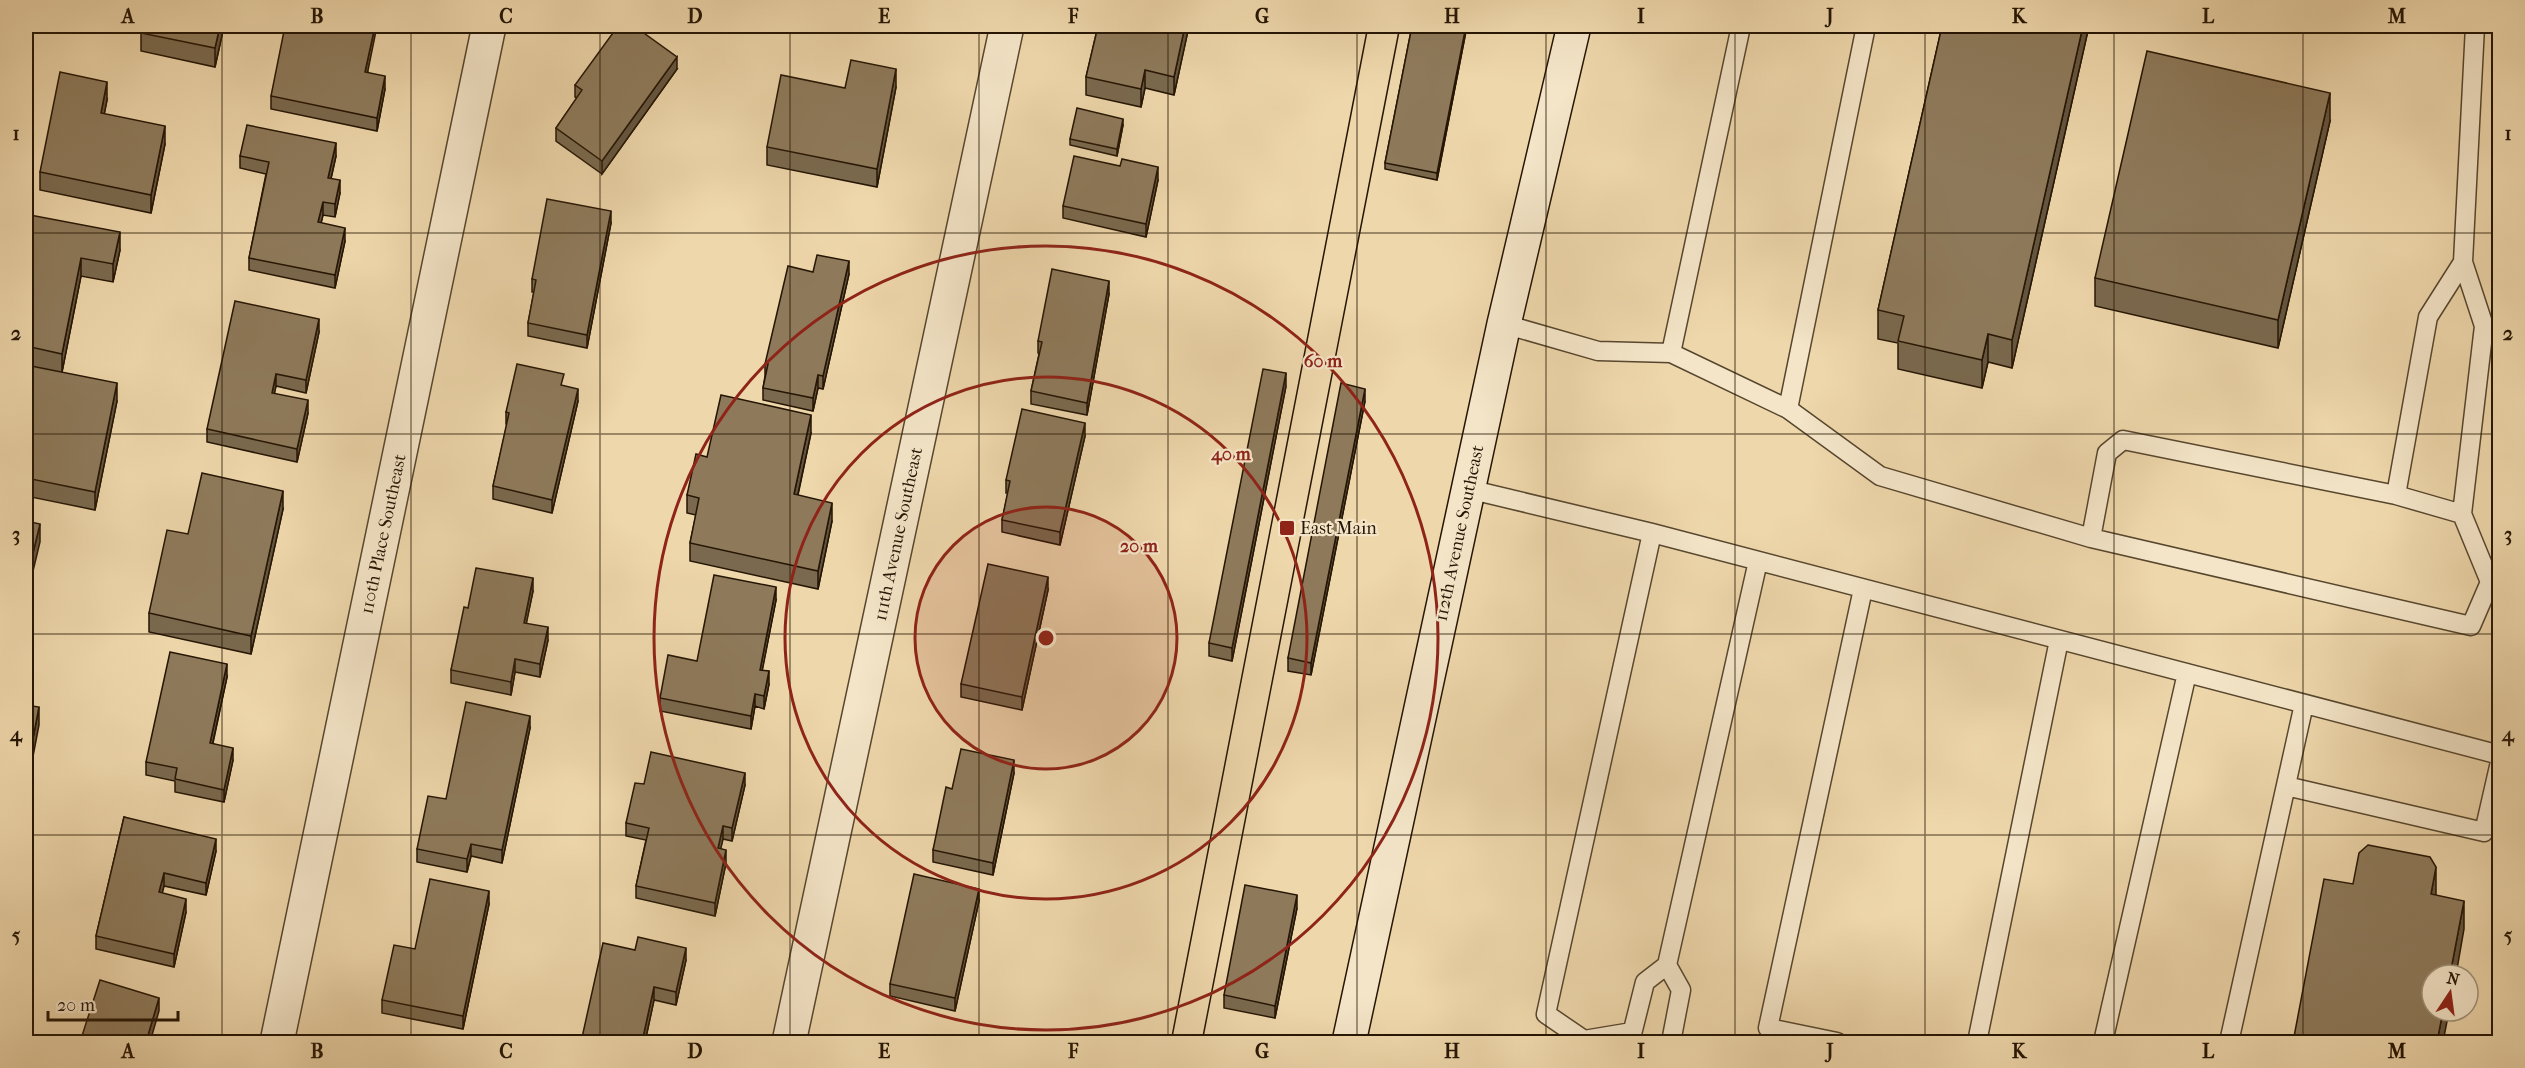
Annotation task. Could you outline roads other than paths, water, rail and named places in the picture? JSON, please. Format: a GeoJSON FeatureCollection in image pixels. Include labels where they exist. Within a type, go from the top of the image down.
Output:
{"type":"FeatureCollection","features":[{"type":"Feature","properties":{"kind":"street","name":"110th Place Southeast"},"geometry":{"type":"LineString","coordinates":[[277,1042],[489,26]]}},
{"type":"Feature","properties":{"kind":"street","name":"111th Avenue Southeast"},"geometry":{"type":"LineString","coordinates":[[789,1042],[1007,26]]}},
{"type":"Feature","properties":{"kind":"street","name":"112th Avenue Southeast"},"geometry":{"type":"LineString","coordinates":[[1349,1042],[1504,324],[1574,26]]}},
{"type":"Feature","properties":{"kind":"lane"},"geometry":{"type":"LineString","coordinates":[[1671,352],[1741,26]]}},
{"type":"Feature","properties":{"kind":"lane"},"geometry":{"type":"LineString","coordinates":[[1788,409],[1866,26]]}},
{"type":"Feature","properties":{"kind":"lane"},"geometry":{"type":"LineString","coordinates":[[1504,324],[1598,351],[1671,352],[1788,409],[1880,476],[2091,538],[2471,626],[2494,584],[2462,514],[2484,326],[2463,262],[2475,26]]}},
{"type":"Feature","properties":{"kind":"lane"},"geometry":{"type":"LineString","coordinates":[[2396,495],[2428,317],[2463,262]]}},
{"type":"Feature","properties":{"kind":"lane"},"geometry":{"type":"LineString","coordinates":[[2091,538],[2107,453],[2123,440],[2396,495],[2462,514]]}},
{"type":"Feature","properties":{"kind":"lane"},"geometry":{"type":"LineString","coordinates":[[1468,489],[1652,533],[2499,755]]}},
{"type":"Feature","properties":{"kind":"lane"},"geometry":{"type":"LineString","coordinates":[[1652,533],[1546,1014],[1584,1040],[1631,1037],[1645,982],[1667,965],[1758,561]]}},
{"type":"Feature","properties":{"kind":"lane"},"geometry":{"type":"LineString","coordinates":[[1837,1042],[1768,1028],[1863,589]]}},
{"type":"Feature","properties":{"kind":"lane"},"geometry":{"type":"LineString","coordinates":[[1977,1042],[2060,640]]}},
{"type":"Feature","properties":{"kind":"lane"},"geometry":{"type":"LineString","coordinates":[[2103,1042],[2187,673]]}},
{"type":"Feature","properties":{"kind":"lane"},"geometry":{"type":"LineString","coordinates":[[2229,1042],[2304,704]]}},
{"type":"Feature","properties":{"kind":"lane"},"geometry":{"type":"LineString","coordinates":[[2286,786],[2484,832],[2499,762]]}},
{"type":"Feature","properties":{"kind":"lane"},"geometry":{"type":"LineString","coordinates":[[1667,965],[1681,990],[1671,1042]]}},
{"type":"Feature","properties":{"kind":"tram line"},"geometry":{"type":"LineString","coordinates":[[1171,1042],[1368,26]]}},
{"type":"Feature","properties":{"kind":"tram line"},"geometry":{"type":"LineString","coordinates":[[1202,1042],[1400,26]]}},
{"type":"Feature","properties":{"kind":"place","name":"East Main"},"geometry":{"type":"Point","coordinates":[1287,528]}}]}
